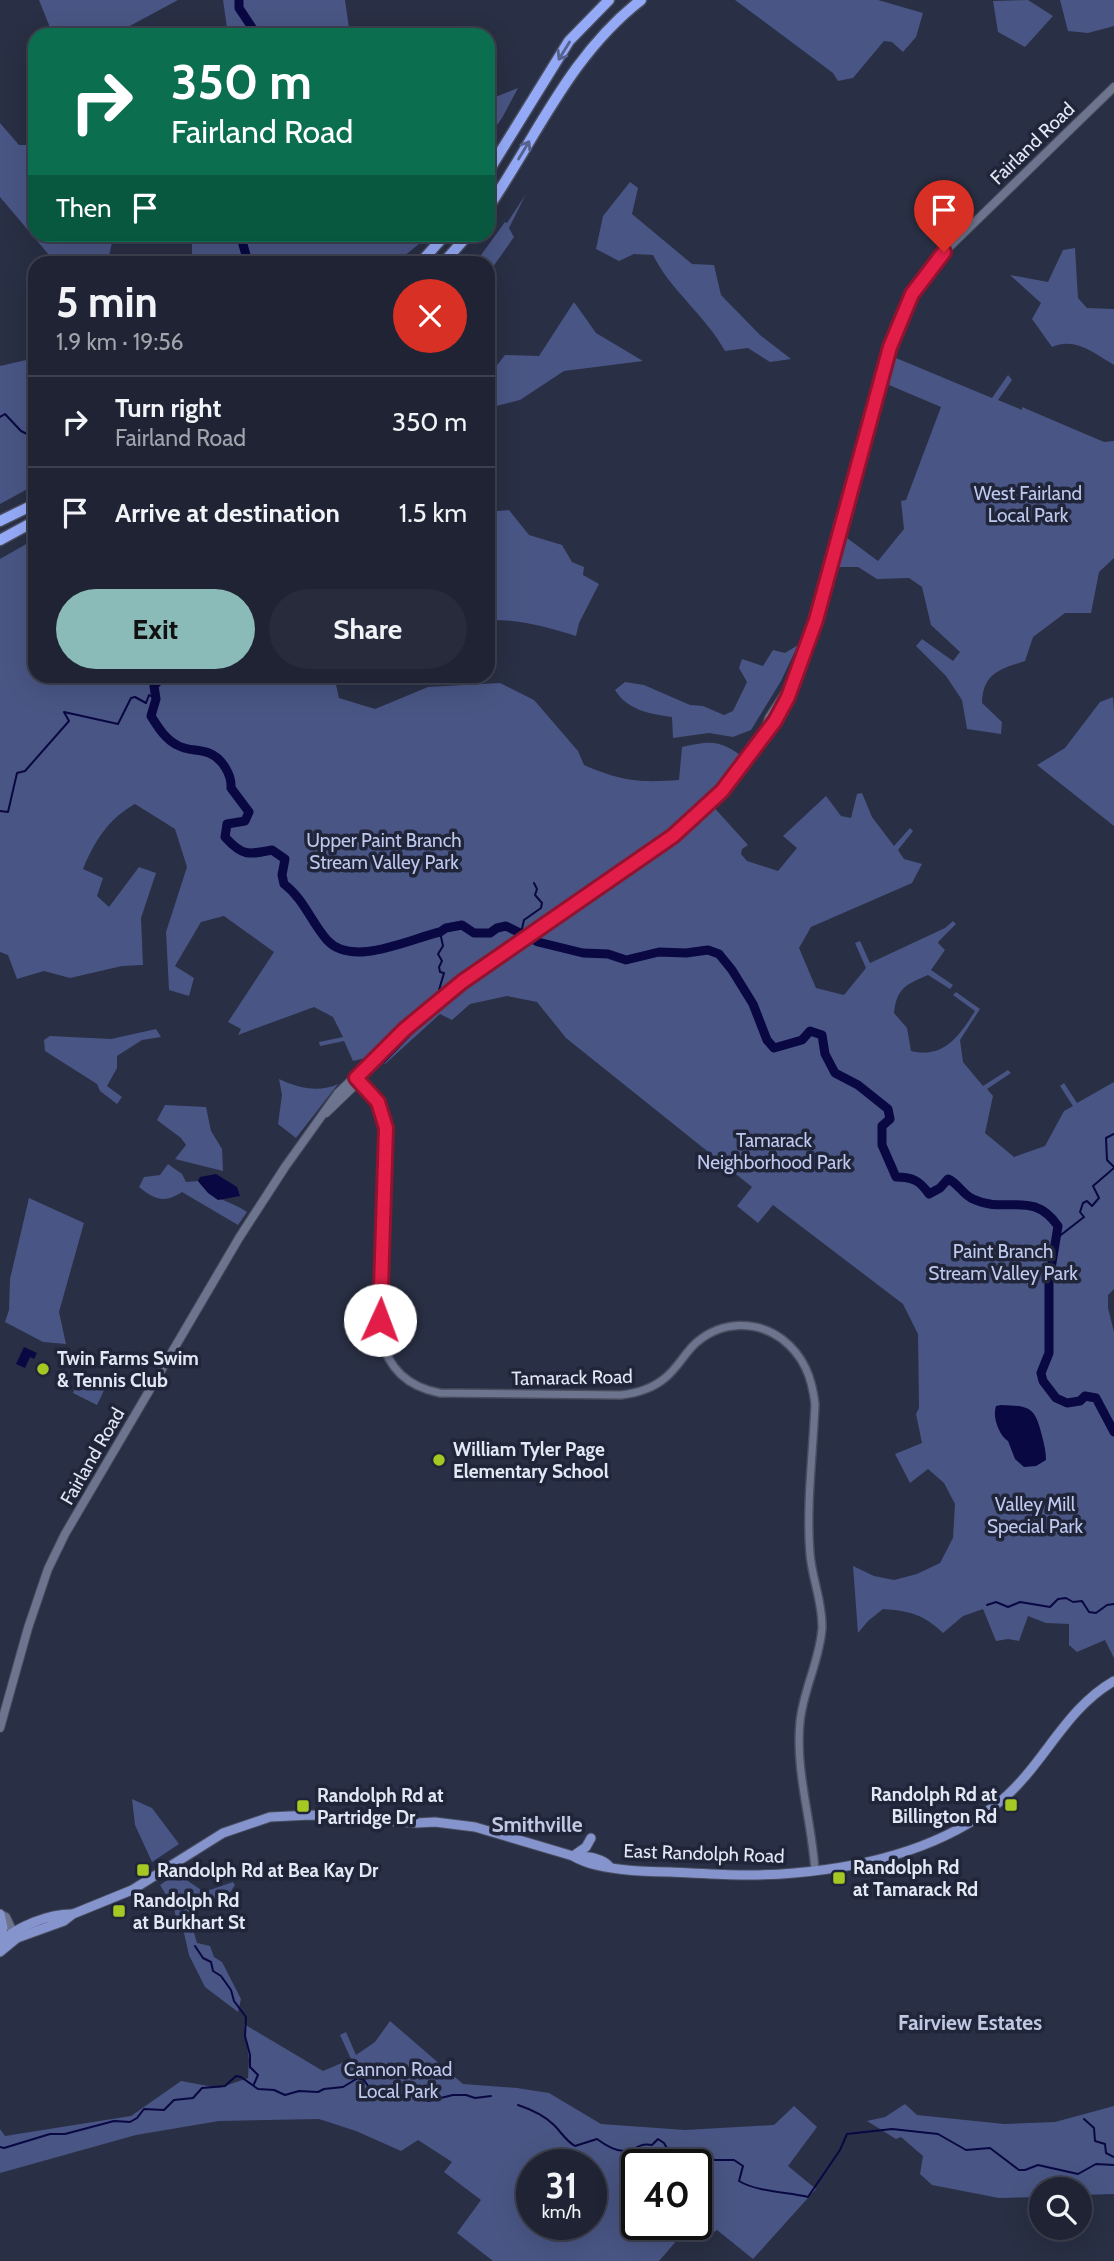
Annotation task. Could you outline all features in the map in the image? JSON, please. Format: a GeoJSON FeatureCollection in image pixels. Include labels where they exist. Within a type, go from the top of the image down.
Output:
{"type":"FeatureCollection","features":[{"type":"Feature","properties":{"kind":"highway"},"geometry":{"type":"LineString","coordinates":[[495,161],[569,41],[609,0]]}},
{"type":"Feature","properties":{"kind":"highway"},"geometry":{"type":"LineString","coordinates":[[495,196],[554,98],[578,64],[606,32],[641,0]]}},
{"type":"Feature","properties":{"kind":"highway"},"geometry":{"type":"LineString","coordinates":[[426,256],[439,242]]}},
{"type":"Feature","properties":{"kind":"highway"},"geometry":{"type":"LineString","coordinates":[[449,256],[462,242]]}},
{"type":"Feature","properties":{"kind":"highway"},"geometry":{"type":"LineString","coordinates":[[0,522],[28,508]]}},
{"type":"Feature","properties":{"kind":"highway"},"geometry":{"type":"LineString","coordinates":[[0,540],[28,525]]}},
{"type":"Feature","properties":{"kind":"main road","name":"Fairland Road"},"geometry":{"type":"LineString","coordinates":[[0,1728],[28,1628],[48,1569],[65,1534],[239,1238],[285,1167],[338,1093],[431,1007],[510,948],[673,836],[722,791],[775,721],[788,697],[816,620],[890,347],[912,294],[944,252],[1114,87]]}},
{"type":"Feature","properties":{"kind":"main road","name":"East Randolph Road"},"geometry":{"type":"LineString","coordinates":[[0,1939],[60,1914],[73,1914],[132,1890],[223,1833],[270,1817],[311,1815],[442,1823],[485,1830],[573,1856],[605,1861],[609,1866],[649,1871],[758,1875],[815,1871],[912,1849],[977,1819],[1015,1788],[1083,1702],[1114,1681]]}},
{"type":"Feature","properties":{"kind":"main road","name":"East Randolph Road"},"geometry":{"type":"LineString","coordinates":[[1077,1712],[1114,1688]]}},
{"type":"Feature","properties":{"kind":"main road"},"geometry":{"type":"LineString","coordinates":[[573,1856],[586,1847],[591,1838]]}},
{"type":"Feature","properties":{"kind":"main road"},"geometry":{"type":"LineString","coordinates":[[0,1914],[6,1917],[15,1935]]}},
{"type":"Feature","properties":{"kind":"main road"},"geometry":{"type":"LineString","coordinates":[[0,1914],[3,1928],[0,1939]]}},
{"type":"Feature","properties":{"kind":"main road","name":"East Randolph Road"},"geometry":{"type":"LineString","coordinates":[[0,1952],[15,1935]]}},
{"type":"Feature","properties":{"kind":"street","name":"Tamarack Road"},"geometry":{"type":"LineString","coordinates":[[356,1078],[378,1102],[386,1128],[381,1337],[384,1351],[396,1371],[410,1382],[426,1390],[440,1392],[638,1393],[650,1389],[667,1377],[696,1343],[711,1332],[740,1325],[764,1329],[776,1335],[787,1343],[804,1364],[813,1386],[815,1404],[809,1535],[811,1566],[821,1607],[822,1627],[819,1649],[802,1707],[799,1743],[815,1871]]}},
{"type":"Feature","properties":{"kind":"green space"},"geometry":{"type":"Polygon","coordinates":[[[39,0],[178,0],[126,28],[50,28],[39,0]]]}},
{"type":"Feature","properties":{"kind":"green space"},"geometry":{"type":"Polygon","coordinates":[[[223,0],[345,0],[349,28],[227,28],[223,0]]]}},
{"type":"Feature","properties":{"kind":"green space"},"geometry":{"type":"Polygon","coordinates":[[[735,0],[878,0],[923,13],[916,37],[903,52],[892,42],[884,41],[853,78],[838,81],[833,73],[735,0]]]}},
{"type":"Feature","properties":{"kind":"green space"},"geometry":{"type":"Polygon","coordinates":[[[1028,0],[1053,16],[1025,47],[998,32],[993,1],[1028,0]]]}},
{"type":"Feature","properties":{"kind":"green space"},"geometry":{"type":"Polygon","coordinates":[[[1060,0],[1114,0],[1114,26],[1088,33],[1068,31],[1060,0]]]}},
{"type":"Feature","properties":{"kind":"green space"},"geometry":{"type":"Polygon","coordinates":[[[518,88],[495,128],[495,97],[518,88]]]}},
{"type":"Feature","properties":{"kind":"green space"},"geometry":{"type":"Polygon","coordinates":[[[0,123],[19,145],[28,145],[28,230],[0,197],[0,123]]]}},
{"type":"Feature","properties":{"kind":"green space"},"geometry":{"type":"Polygon","coordinates":[[[630,182],[638,188],[632,214],[692,264],[714,265],[721,295],[760,335],[791,359],[770,362],[748,348],[725,351],[660,268],[653,255],[634,254],[619,261],[596,249],[603,216],[630,182]]]}},
{"type":"Feature","properties":{"kind":"green space"},"geometry":{"type":"Polygon","coordinates":[[[526,194],[509,228],[514,237],[495,264],[495,256],[480,256],[490,242],[495,242],[495,236],[505,222],[507,223],[526,194]]]}},
{"type":"Feature","properties":{"kind":"green space"},"geometry":{"type":"Polygon","coordinates":[[[38,242],[112,242],[109,256],[50,256],[38,242]]]}},
{"type":"Feature","properties":{"kind":"green space"},"geometry":{"type":"Polygon","coordinates":[[[192,242],[420,243],[404,256],[192,256],[192,242]]]}},
{"type":"Feature","properties":{"kind":"green space"},"geometry":{"type":"Polygon","coordinates":[[[1075,248],[1078,298],[1087,308],[1114,309],[1114,365],[1077,345],[1061,344],[1052,347],[1032,319],[1041,303],[1010,275],[1048,282],[1063,250],[1075,248]]]}},
{"type":"Feature","properties":{"kind":"green space"},"geometry":{"type":"Polygon","coordinates":[[[574,302],[596,333],[643,361],[564,371],[520,400],[495,406],[495,368],[505,355],[539,356],[574,302]]]}},
{"type":"Feature","properties":{"kind":"green space","name":"West Fairland Local Park"},"geometry":{"type":"Polygon","coordinates":[[[896,358],[992,398],[1008,375],[1012,380],[998,400],[1022,410],[1022,407],[1104,442],[1114,441],[1114,558],[1099,572],[1091,613],[1065,613],[1033,637],[1025,661],[1001,670],[989,679],[982,703],[1002,722],[1001,734],[967,729],[962,700],[946,676],[916,646],[922,639],[953,661],[960,652],[931,625],[922,587],[909,578],[877,579],[858,567],[839,567],[847,538],[878,561],[904,529],[901,501],[906,500],[941,407],[889,385],[896,358]]]}},
{"type":"Feature","properties":{"kind":"green space"},"geometry":{"type":"Polygon","coordinates":[[[28,360],[28,489],[0,504],[0,366],[28,360]]]}},
{"type":"Feature","properties":{"kind":"green space"},"geometry":{"type":"Polygon","coordinates":[[[509,510],[529,535],[562,545],[572,562],[584,567],[583,575],[599,584],[579,623],[576,636],[522,622],[495,620],[495,511],[509,510]]]}},
{"type":"Feature","properties":{"kind":"green space"},"geometry":{"type":"Polygon","coordinates":[[[28,543],[28,683],[336,683],[339,698],[375,709],[428,687],[500,683],[534,700],[578,751],[584,765],[609,775],[641,781],[679,780],[682,747],[716,743],[738,753],[747,760],[710,803],[748,845],[742,849],[741,854],[747,861],[778,871],[797,848],[783,836],[826,796],[841,816],[851,818],[857,794],[862,793],[872,817],[894,846],[910,828],[913,831],[898,850],[904,859],[922,864],[912,883],[811,927],[799,948],[816,988],[844,995],[866,968],[855,943],[860,941],[870,963],[945,928],[953,921],[956,924],[938,943],[945,950],[931,970],[953,985],[950,989],[928,975],[920,978],[900,993],[894,1013],[907,1028],[911,1051],[923,1053],[933,1052],[949,1043],[975,1011],[953,995],[956,992],[980,1009],[960,1040],[963,1062],[983,1086],[1008,1070],[1011,1073],[987,1089],[993,1096],[985,1133],[1014,1157],[1045,1146],[1064,1111],[1073,1106],[1060,1086],[1064,1083],[1077,1103],[1114,1082],[1114,1289],[1108,1295],[1108,1308],[1114,1332],[1114,1658],[1105,1640],[1077,1652],[1069,1645],[1069,1624],[1046,1623],[1028,1616],[1019,1641],[996,1641],[983,1609],[963,1616],[943,1633],[916,1615],[883,1609],[858,1633],[853,1566],[874,1576],[894,1580],[917,1574],[940,1563],[953,1538],[955,1504],[944,1483],[928,1469],[910,1483],[895,1454],[922,1443],[916,1414],[919,1408],[918,1334],[903,1304],[773,1205],[758,1223],[737,1206],[752,1187],[566,1038],[537,1002],[507,996],[470,1004],[452,1020],[440,1014],[385,1064],[378,1055],[353,1061],[344,1041],[320,1046],[319,1042],[343,1037],[333,1017],[314,1007],[238,1035],[241,1029],[228,1022],[274,952],[224,916],[201,922],[175,966],[194,978],[189,996],[169,990],[166,932],[187,867],[175,829],[135,804],[117,816],[103,832],[83,869],[103,878],[97,896],[109,907],[139,867],[156,873],[141,918],[143,965],[122,966],[70,978],[44,971],[17,979],[8,955],[0,952],[0,559],[28,543]]]}},
{"type":"Feature","properties":{"kind":"green space"},"geometry":{"type":"Polygon","coordinates":[[[798,645],[781,681],[751,730],[733,737],[709,733],[673,738],[672,717],[633,707],[615,690],[625,682],[644,685],[690,705],[703,706],[724,715],[733,711],[747,682],[739,668],[742,659],[763,666],[773,650],[785,653],[798,645]]]}},
{"type":"Feature","properties":{"kind":"green space"},"geometry":{"type":"Polygon","coordinates":[[[1113,697],[1114,826],[1037,765],[1065,748],[1100,702],[1113,697]]]}},
{"type":"Feature","properties":{"kind":"green space"},"geometry":{"type":"Polygon","coordinates":[[[156,1029],[161,1037],[142,1040],[117,1056],[117,1068],[107,1086],[122,1097],[117,1104],[100,1091],[97,1084],[45,1051],[44,1040],[50,1036],[111,1039],[156,1029]]]}},
{"type":"Feature","properties":{"kind":"green space"},"geometry":{"type":"Polygon","coordinates":[[[279,1079],[308,1088],[338,1084],[296,1138],[278,1124],[282,1095],[279,1079]]]}},
{"type":"Feature","properties":{"kind":"green space"},"geometry":{"type":"Polygon","coordinates":[[[165,1105],[206,1107],[211,1131],[222,1149],[223,1171],[175,1159],[186,1145],[157,1120],[165,1105]]]}},
{"type":"Feature","properties":{"kind":"green space"},"geometry":{"type":"Polygon","coordinates":[[[168,1164],[182,1174],[186,1182],[198,1181],[215,1196],[247,1212],[238,1225],[182,1192],[164,1199],[150,1195],[139,1187],[144,1177],[160,1175],[168,1164]]]}},
{"type":"Feature","properties":{"kind":"green space"},"geometry":{"type":"Polygon","coordinates":[[[29,1198],[84,1223],[59,1312],[66,1344],[43,1342],[5,1322],[9,1310],[10,1279],[29,1198]]]}},
{"type":"Feature","properties":{"kind":"green space"},"geometry":{"type":"Polygon","coordinates":[[[83,1373],[107,1384],[97,1405],[73,1393],[83,1373]]]}},
{"type":"Feature","properties":{"kind":"green space"},"geometry":{"type":"Polygon","coordinates":[[[132,1799],[152,1808],[179,1844],[152,1862],[135,1825],[132,1799]]]}},
{"type":"Feature","properties":{"kind":"green space"},"geometry":{"type":"Polygon","coordinates":[[[185,1868],[188,1881],[204,1892],[233,1882],[235,1885],[223,1903],[211,1900],[196,1907],[192,1926],[197,1943],[210,1946],[214,1957],[222,1962],[241,1999],[238,2012],[205,1987],[189,1955],[173,1906],[160,1885],[185,1868]]]}},
{"type":"Feature","properties":{"kind":"green space","name":"Cannon Road Local Park"},"geometry":{"type":"Polygon","coordinates":[[[390,2021],[463,2084],[549,2093],[601,2124],[685,2130],[774,2125],[794,2106],[817,2127],[788,2166],[816,2189],[753,2259],[717,2230],[712,2233],[712,2149],[621,2149],[621,2240],[677,2240],[659,2261],[493,2261],[457,2233],[481,2200],[444,2172],[452,2162],[418,2140],[401,2151],[356,2131],[319,2119],[219,2121],[136,2135],[0,2173],[0,2129],[5,2136],[131,2116],[181,2081],[219,2088],[248,2078],[249,2060],[244,2024],[323,2071],[351,2059],[340,2035],[346,2032],[356,2055],[375,2042],[390,2021]]]}},
{"type":"Feature","properties":{"kind":"green space"},"geometry":{"type":"Polygon","coordinates":[[[905,2104],[917,2115],[1004,2124],[1055,2122],[1114,2106],[1114,2194],[1092,2195],[1092,2177],[1029,2177],[1029,2197],[999,2198],[932,2185],[920,2174],[923,2156],[901,2137],[896,2139],[867,2121],[885,2117],[905,2104]]]}},
{"type":"Feature","properties":{"kind":"shaded area"},"geometry":{"type":"Polygon","coordinates":[[[216,1174],[237,1187],[240,1196],[218,1200],[208,1193],[198,1181],[200,1177],[216,1174]]]}},
{"type":"Feature","properties":{"kind":"shaded area"},"geometry":{"type":"Polygon","coordinates":[[[24,1347],[37,1353],[34,1359],[30,1357],[25,1368],[16,1364],[24,1347]]]}},
{"type":"Feature","properties":{"kind":"shaded area"},"geometry":{"type":"Polygon","coordinates":[[[996,1406],[1019,1406],[1034,1414],[1042,1436],[1046,1460],[1036,1466],[1024,1467],[1015,1459],[1008,1441],[997,1425],[995,1410],[996,1406]]]}},
{"type":"Feature","properties":{"kind":"waterway"},"geometry":{"type":"LineString","coordinates":[[239,0],[239,8],[252,28]]}},
{"type":"Feature","properties":{"kind":"waterway"},"geometry":{"type":"LineString","coordinates":[[242,242],[246,256]]}},
{"type":"Feature","properties":{"kind":"waterway"},"geometry":{"type":"LineString","coordinates":[[0,417],[5,414],[28,434]]}},
{"type":"Feature","properties":{"kind":"waterway"},"geometry":{"type":"LineString","coordinates":[[157,683],[154,686],[156,699],[151,716],[162,732],[185,748],[209,753],[218,759],[228,773],[231,788],[249,812],[245,821],[227,824],[225,837],[241,851],[251,853],[272,850],[285,859],[282,875],[284,884],[297,897],[321,933],[338,948],[351,952],[366,952],[462,925],[474,933],[490,933],[506,926],[538,942],[583,953],[608,954],[626,960],[659,952],[686,953],[708,950],[719,954],[753,1004],[767,1040],[774,1048],[802,1040],[810,1031],[822,1035],[825,1054],[835,1073],[858,1085],[888,1109],[890,1119],[882,1126],[882,1145],[896,1177],[916,1181],[929,1194],[940,1188],[948,1179],[966,1195],[985,1203],[1039,1208],[1058,1226],[1049,1281],[1049,1353],[1041,1373],[1043,1381],[1056,1398],[1067,1403],[1080,1401],[1085,1396],[1096,1398],[1114,1432]]}},
{"type":"Feature","properties":{"kind":"waterway"},"geometry":{"type":"LineString","coordinates":[[0,811],[8,812],[17,773],[25,771],[69,721],[64,712],[118,724],[131,698],[135,697],[146,703],[149,695],[156,699]]}},
{"type":"Feature","properties":{"kind":"waterway"},"geometry":{"type":"LineString","coordinates":[[521,933],[524,920],[541,908],[542,903],[535,895],[537,889],[534,883]]}},
{"type":"Feature","properties":{"kind":"waterway"},"geometry":{"type":"LineString","coordinates":[[439,990],[444,973],[440,972],[439,967],[442,961],[438,954],[443,946],[440,932]]}},
{"type":"Feature","properties":{"kind":"waterway"},"geometry":{"type":"LineString","coordinates":[[384,1062],[421,1024],[438,1011],[438,1008]]}},
{"type":"Feature","properties":{"kind":"waterway"},"geometry":{"type":"LineString","coordinates":[[1114,1134],[1106,1138],[1107,1160],[1114,1167]]}},
{"type":"Feature","properties":{"kind":"waterway"},"geometry":{"type":"LineString","coordinates":[[1057,1238],[1084,1217],[1080,1212],[1083,1203],[1087,1201],[1092,1206],[1099,1198],[1093,1186],[1114,1168]]}},
{"type":"Feature","properties":{"kind":"waterway"},"geometry":{"type":"LineString","coordinates":[[987,1605],[996,1602],[1008,1607],[1020,1602],[1050,1607],[1058,1599],[1066,1598],[1073,1602],[1082,1601],[1089,1612],[1096,1613],[1107,1605],[1114,1604]]}},
{"type":"Feature","properties":{"kind":"waterway"},"geometry":{"type":"LineString","coordinates":[[195,1946],[203,1958],[211,1962],[213,1971],[221,1976],[246,2017],[245,2036],[250,2067],[258,2075],[254,2084]]}},
{"type":"Feature","properties":{"kind":"waterway"},"geometry":{"type":"LineString","coordinates":[[0,2147],[114,2121],[130,2122],[144,2109],[164,2110],[174,2100],[193,2098],[202,2088],[225,2086],[236,2076],[258,2089],[274,2090],[285,2095],[343,2087],[358,2078],[364,2080],[368,2086],[418,2087],[428,2101],[453,2095],[475,2098],[491,2096]]}},
{"type":"Feature","properties":{"kind":"waterway"},"geometry":{"type":"LineString","coordinates":[[518,2105],[546,2119],[575,2146],[597,2139],[612,2148],[626,2151],[652,2145],[658,2139],[668,2150],[680,2150],[715,2160],[734,2160],[743,2166],[739,2181],[746,2185],[808,2197],[840,2150],[847,2134],[892,2129],[938,2134],[966,2150],[990,2148],[1019,2170],[1038,2165],[1078,2174],[1096,2164],[1114,2165]]}},
{"type":"Feature","properties":{"kind":"waterway"},"geometry":{"type":"LineString","coordinates":[[1084,2119],[1094,2128],[1095,2141],[1105,2144],[1106,2153],[1114,2157]]}},
{"type":"Feature","properties":{"kind":"place","name":"Twin Farms Swim & Tennis Club"},"geometry":{"type":"Point","coordinates":[43,1369]}},
{"type":"Feature","properties":{"kind":"place","name":"William Tyler Page Elementary School"},"geometry":{"type":"Point","coordinates":[439,1460]}},
{"type":"Feature","properties":{"kind":"place","name":"Randolph Rd at Billington Rd"},"geometry":{"type":"Point","coordinates":[1011,1805]}},
{"type":"Feature","properties":{"kind":"place","name":"Randolph Rd at Partridge Dr"},"geometry":{"type":"Point","coordinates":[303,1806]}},
{"type":"Feature","properties":{"kind":"place","name":"Randolph Rd at Bea Kay Dr"},"geometry":{"type":"Point","coordinates":[143,1870]}},
{"type":"Feature","properties":{"kind":"place","name":"Randolph Rd at Tamarack Rd"},"geometry":{"type":"Point","coordinates":[839,1878]}},
{"type":"Feature","properties":{"kind":"place","name":"Randolph Rd at Burkhart St"},"geometry":{"type":"Point","coordinates":[119,1911]}},
{"type":"Feature","properties":{"kind":"district","name":"Smithville"},"geometry":{"type":"Point","coordinates":[537,1825]}},
{"type":"Feature","properties":{"kind":"district","name":"Fairview Estates"},"geometry":{"type":"Point","coordinates":[970,2023]}},
{"type":"Feature","properties":{"kind":"route"},"geometry":{"type":"LineString","coordinates":[[380,1320],[386,1128],[378,1102],[356,1078],[404,1030],[462,982],[673,836],[722,791],[775,721],[788,697],[816,620],[890,347],[912,294],[922,277],[944,252]]}},
{"type":"Feature","properties":{"kind":"park label","name":"Upper Paint Branch Stream Valley Park"},"geometry":{"type":"Point","coordinates":[384,851]}},
{"type":"Feature","properties":{"kind":"park label","name":"Tamarack Neighborhood Park"},"geometry":{"type":"Point","coordinates":[774,1151]}},
{"type":"Feature","properties":{"kind":"park label","name":"Paint Branch Stream Valley Park"},"geometry":{"type":"Point","coordinates":[1003,1262]}},
{"type":"Feature","properties":{"kind":"park label","name":"Valley Mill Special Park"},"geometry":{"type":"Point","coordinates":[1035,1515]}}]}
